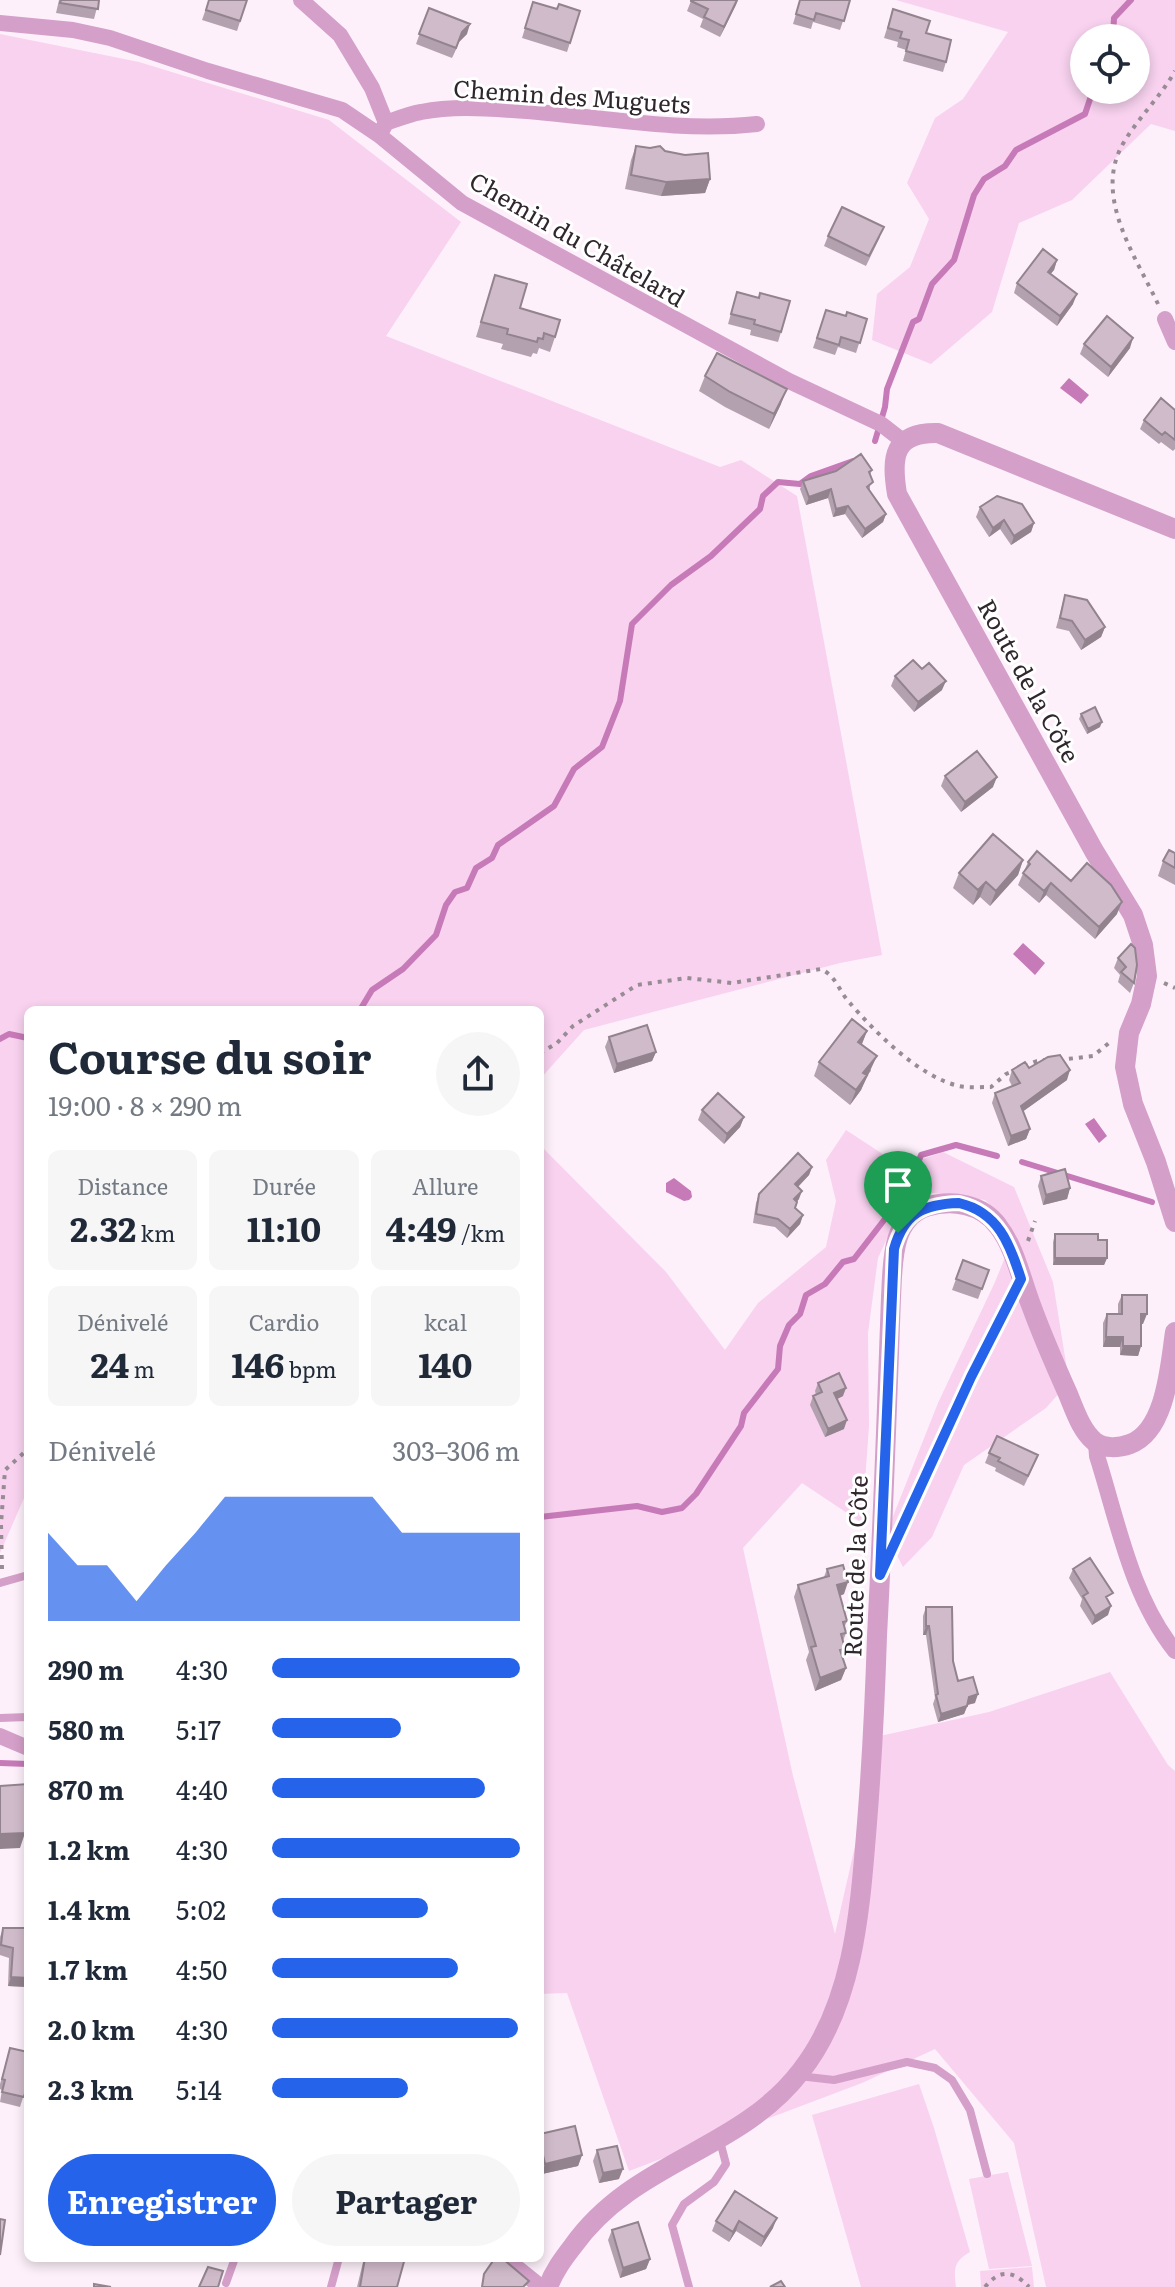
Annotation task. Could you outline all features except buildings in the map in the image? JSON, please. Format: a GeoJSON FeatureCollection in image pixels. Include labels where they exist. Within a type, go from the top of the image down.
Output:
{"type":"FeatureCollection","features":[{"type":"Feature","properties":{"kind":"street"},"geometry":{"type":"LineString","coordinates":[[301,0],[340,35],[372,88],[382,129]]}},
{"type":"Feature","properties":{"kind":"street","name":"Chemin du Châtelard"},"geometry":{"type":"LineString","coordinates":[[0,23],[73,30],[110,38],[208,71],[342,110],[382,129],[462,203],[789,381],[881,424],[903,441]]}},
{"type":"Feature","properties":{"kind":"street","name":"Chemin des Muguets"},"geometry":{"type":"LineString","coordinates":[[382,129],[419,112],[470,108],[571,114],[663,126],[719,128],[757,124]]}},
{"type":"Feature","properties":{"kind":"street"},"geometry":{"type":"LineString","coordinates":[[1165,319],[1175,342]]}},
{"type":"Feature","properties":{"kind":"street"},"geometry":{"type":"LineString","coordinates":[[903,441],[922,433],[938,433],[1175,529]]}},
{"type":"Feature","properties":{"kind":"street","name":"Route de la Côte"},"geometry":{"type":"LineString","coordinates":[[903,441],[895,455],[897,494],[1094,851],[1133,915],[1143,945],[1147,976],[1141,1004],[1129,1033],[1125,1067],[1133,1104],[1175,1222]]}},
{"type":"Feature","properties":{"kind":"street","name":"Route de la Côte"},"geometry":{"type":"LineString","coordinates":[[548,2287],[553,2273],[601,2211],[622,2193],[660,2169],[720,2139],[760,2112],[798,2076],[818,2049],[834,2013],[854,1943],[873,1743],[894,1249],[898,1233],[924,1207],[942,1204],[970,1206],[998,1225],[1012,1251],[1042,1337],[1082,1427],[1096,1443]]}},
{"type":"Feature","properties":{"kind":"street"},"geometry":{"type":"LineString","coordinates":[[1175,1332],[1162,1402],[1149,1433],[1135,1443],[1116,1448],[1096,1443],[1123,1547],[1145,1602],[1175,1651]]}},
{"type":"Feature","properties":{"kind":"street"},"geometry":{"type":"LineString","coordinates":[[0,1736],[24,1746]]}},
{"type":"Feature","properties":{"kind":"street"},"geometry":{"type":"LineString","coordinates":[[510,2262],[541,2287]]}},
{"type":"Feature","properties":{"kind":"lane"},"geometry":{"type":"LineString","coordinates":[[1,1582],[24,1576]]}},
{"type":"Feature","properties":{"kind":"lane"},"geometry":{"type":"LineString","coordinates":[[0,1718],[24,1717]]}},
{"type":"Feature","properties":{"kind":"lane"},"geometry":{"type":"LineString","coordinates":[[798,2076],[834,2080],[907,2062],[935,2068],[952,2080],[970,2110],[987,2174]]}},
{"type":"Feature","properties":{"kind":"lane"},"geometry":{"type":"LineString","coordinates":[[689,2287],[672,2225],[684,2204],[714,2182],[726,2164],[720,2139]]}},
{"type":"Feature","properties":{"kind":"lane"},"geometry":{"type":"LineString","coordinates":[[226,2283],[234,2262]]}},
{"type":"Feature","properties":{"kind":"lane"},"geometry":{"type":"LineString","coordinates":[[331,2287],[338,2262]]}},
{"type":"Feature","properties":{"kind":"path"},"geometry":{"type":"LineString","coordinates":[[1165,319],[1115,212],[1110,180],[1122,144],[1175,71]]}},
{"type":"Feature","properties":{"kind":"path"},"geometry":{"type":"LineString","coordinates":[[544,1051],[557,1043],[573,1026],[637,985],[687,978],[732,983],[813,969],[828,972],[851,1005],[920,1068],[958,1085],[991,1087],[1006,1074],[1037,1061],[1093,1056],[1116,1038],[1129,1033]]}},
{"type":"Feature","properties":{"kind":"path"},"geometry":{"type":"LineString","coordinates":[[900,1533],[971,1377],[1021,1279]]}},
{"type":"Feature","properties":{"kind":"path"},"geometry":{"type":"LineString","coordinates":[[1,1582],[5,1470],[24,1453]]}},
{"type":"Feature","properties":{"kind":"path"},"geometry":{"type":"LineString","coordinates":[[985,2287],[992,2278],[1007,2272],[1018,2275],[1029,2287]]}},
{"type":"Feature","properties":{"kind":"shaded area"},"geometry":{"type":"Polygon","coordinates":[[[896,0],[1175,0],[1175,131],[1151,124],[1072,200],[1019,223],[992,312],[931,364],[872,340],[877,294],[910,267],[929,219],[907,183],[935,118],[963,99],[1008,32],[896,0]]]}},
{"type":"Feature","properties":{"kind":"shaded area"},"geometry":{"type":"Polygon","coordinates":[[[0,34],[139,62],[329,120],[461,222],[386,336],[720,467],[741,460],[797,496],[882,955],[840,963],[584,1030],[544,1075],[544,1006],[24,1006],[24,1498],[0,1553],[0,34]]]}},
{"type":"Feature","properties":{"kind":"shaded area"},"geometry":{"type":"Polygon","coordinates":[[[1069,378],[1089,395],[1081,404],[1060,388],[1069,378]]]}},
{"type":"Feature","properties":{"kind":"shaded area"},"geometry":{"type":"Polygon","coordinates":[[[1023,943],[1045,963],[1035,975],[1013,954],[1023,943]]]}},
{"type":"Feature","properties":{"kind":"shaded area"},"geometry":{"type":"Polygon","coordinates":[[[1094,1118],[1107,1136],[1099,1143],[1085,1124],[1094,1118]]]}},
{"type":"Feature","properties":{"kind":"shaded area"},"geometry":{"type":"Polygon","coordinates":[[[846,1130],[901,1166],[943,1152],[1014,1187],[1053,1282],[1069,1382],[1046,1408],[964,1465],[932,1537],[903,1567],[886,1534],[938,1403],[1012,1240],[1006,1220],[985,1200],[933,1193],[896,1219],[878,1258],[868,1333],[869,1426],[862,1523],[802,1483],[743,1548],[793,1776],[835,1934],[880,1736],[989,1712],[1110,1672],[1168,1765],[1175,1771],[1175,2287],[1046,2287],[1014,2143],[935,2049],[862,2083],[629,2171],[567,1993],[544,1994],[544,1149],[666,1272],[725,1350],[758,1303],[826,1247],[836,1201],[826,1160],[846,1130]]]}},
{"type":"Feature","properties":{"kind":"shaded area"},"geometry":{"type":"Polygon","coordinates":[[[674,1178],[691,1191],[689,1200],[684,1201],[666,1192],[666,1183],[674,1178]]]}},
{"type":"Feature","properties":{"kind":"shaded area"},"geometry":{"type":"Polygon","coordinates":[[[919,2084],[970,2252],[956,2266],[956,2287],[861,2287],[812,2115],[919,2084]]]}},
{"type":"Feature","properties":{"kind":"shaded area"},"geometry":{"type":"Polygon","coordinates":[[[1008,2172],[1032,2266],[989,2269],[969,2179],[1008,2172]]]}},
{"type":"Feature","properties":{"kind":"shaded area"},"geometry":{"type":"Polygon","coordinates":[[[1032,2267],[1034,2287],[981,2287],[980,2271],[1032,2267]]]}},
{"type":"Feature","properties":{"kind":"waterway"},"geometry":{"type":"LineString","coordinates":[[1114,24],[1114,18],[1131,0]]}},
{"type":"Feature","properties":{"kind":"waterway"},"geometry":{"type":"LineString","coordinates":[[875,441],[887,389],[913,322],[919,319],[932,284],[954,260],[974,195],[984,179],[1005,166],[1016,150],[1085,114],[1088,104]]}},
{"type":"Feature","properties":{"kind":"waterway"},"geometry":{"type":"LineString","coordinates":[[362,1006],[372,990],[403,969],[436,935],[446,905],[455,892],[467,888],[476,868],[492,858],[498,845],[554,806],[574,769],[602,747],[620,701],[632,624],[671,585],[711,556],[760,509],[763,496],[778,482],[800,484],[811,476],[853,461]]}},
{"type":"Feature","properties":{"kind":"waterway"},"geometry":{"type":"LineString","coordinates":[[0,1039],[9,1034],[24,1037]]}},
{"type":"Feature","properties":{"kind":"waterway"},"geometry":{"type":"LineString","coordinates":[[912,1179],[921,1155],[956,1145],[997,1156]]}},
{"type":"Feature","properties":{"kind":"waterway"},"geometry":{"type":"LineString","coordinates":[[1022,1162],[1152,1202]]}},
{"type":"Feature","properties":{"kind":"waterway"},"geometry":{"type":"LineString","coordinates":[[544,1517],[637,1506],[662,1512],[682,1508],[696,1494],[741,1426],[744,1413],[778,1369],[780,1346],[789,1325],[800,1314],[806,1295],[825,1284],[843,1262],[854,1259],[898,1202]]}},
{"type":"Feature","properties":{"kind":"waterway"},"geometry":{"type":"LineString","coordinates":[[0,1763],[24,1764]]}},
{"type":"Feature","properties":{"kind":"route"},"geometry":{"type":"LineString","coordinates":[[959,1203],[970,1206],[998,1225],[1012,1251],[1021,1279],[971,1377],[880,1575],[891,1297],[898,1233],[924,1207],[959,1203]]}}]}
